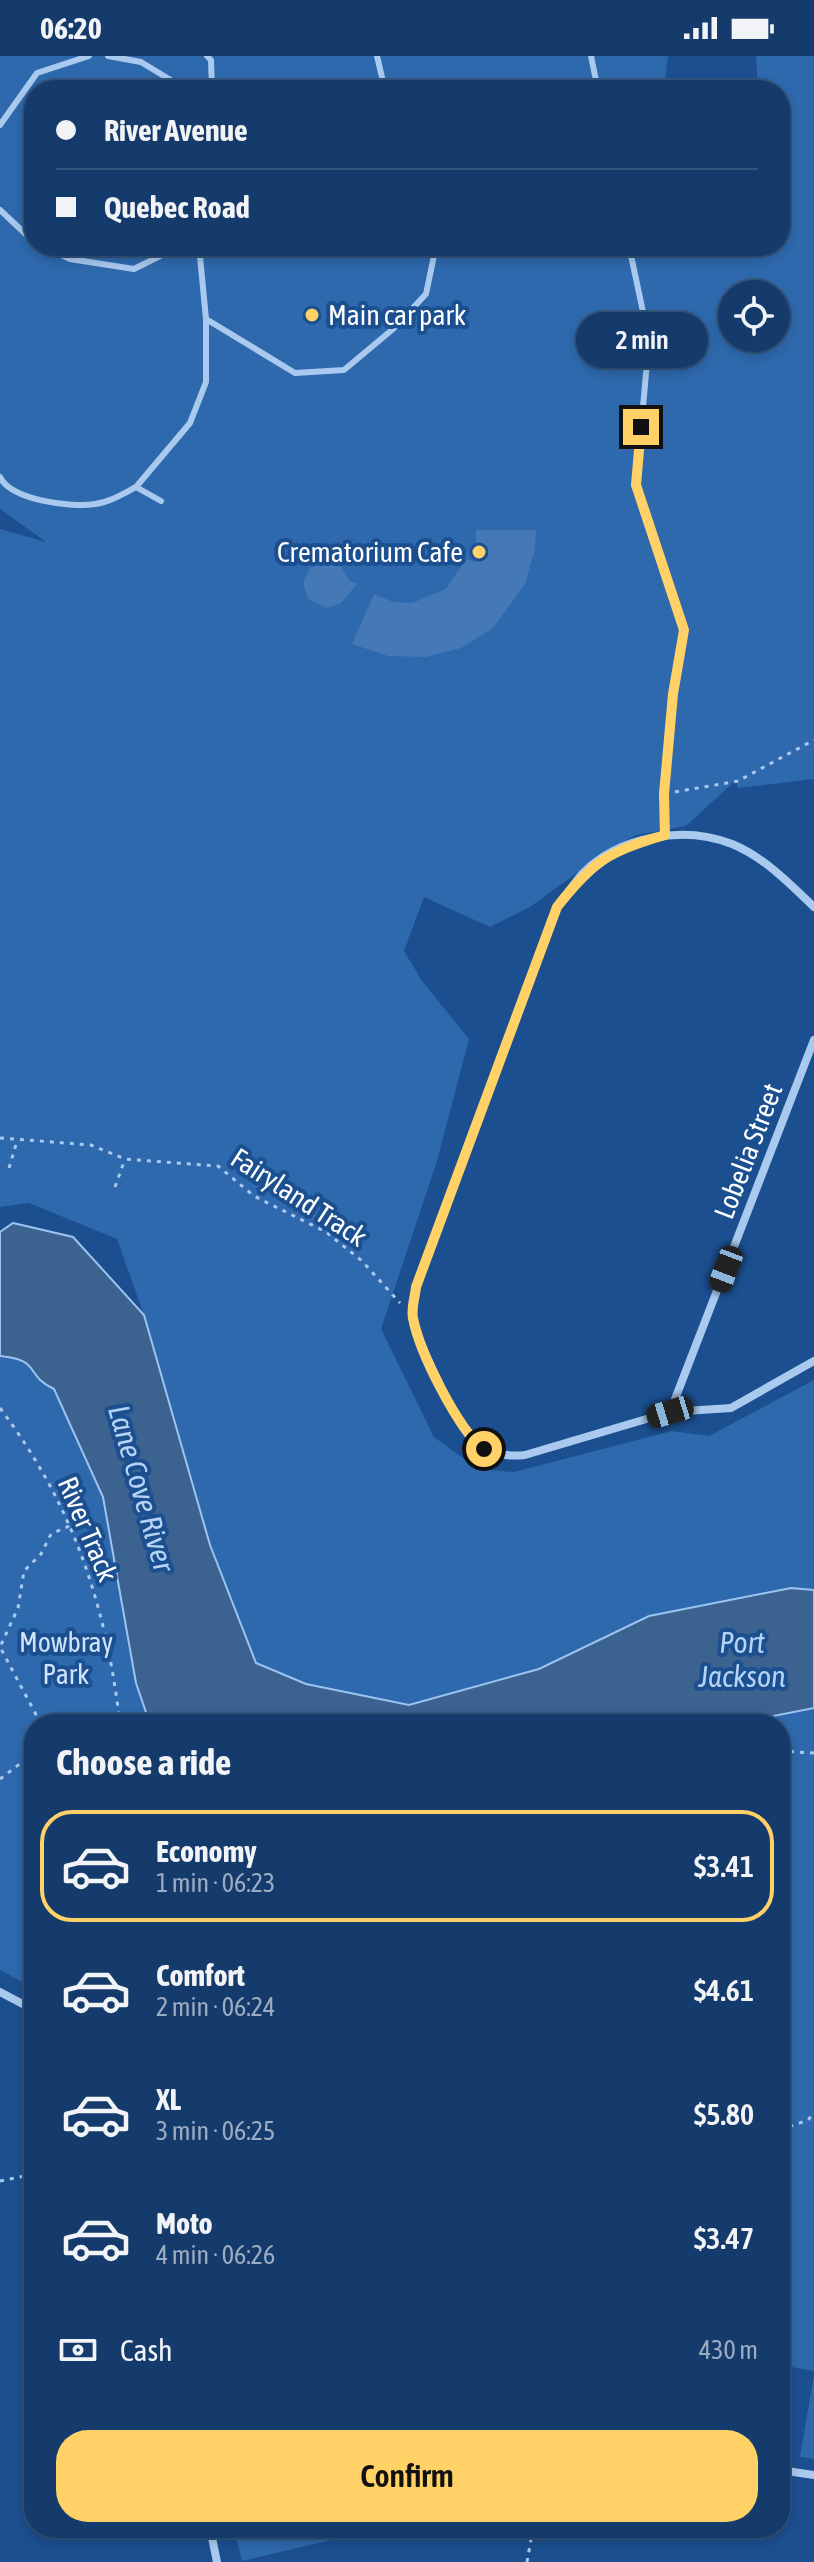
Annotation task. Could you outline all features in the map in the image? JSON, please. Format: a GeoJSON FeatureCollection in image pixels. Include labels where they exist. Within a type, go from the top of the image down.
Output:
{"type":"FeatureCollection","features":[{"type":"Feature","properties":{"kind":"street"},"geometry":{"type":"LineString","coordinates":[[814,907],[774,870],[733,844],[695,835],[665,835],[618,849],[584,872],[557,907],[416,1287],[412,1316],[423,1346],[466,1433],[495,1453],[525,1455],[670,1412],[731,1408],[814,1361]]}},
{"type":"Feature","properties":{"kind":"street","name":"Lobelia Street"},"geometry":{"type":"LineString","coordinates":[[670,1412],[814,1040]]}},
{"type":"Feature","properties":{"kind":"street"},"geometry":{"type":"LineString","coordinates":[[0,1992],[24,2005]]}},
{"type":"Feature","properties":{"kind":"street"},"geometry":{"type":"LineString","coordinates":[[790,2471],[814,2475]]}},
{"type":"Feature","properties":{"kind":"street"},"geometry":{"type":"LineString","coordinates":[[212,2538],[217,2562]]}},
{"type":"Feature","properties":{"kind":"lane"},"geometry":{"type":"LineString","coordinates":[[32,80],[37,73],[89,56]]}},
{"type":"Feature","properties":{"kind":"lane"},"geometry":{"type":"LineString","coordinates":[[108,56],[141,62],[171,80]]}},
{"type":"Feature","properties":{"kind":"lane"},"geometry":{"type":"LineString","coordinates":[[207,56],[211,60],[212,80]]}},
{"type":"Feature","properties":{"kind":"lane"},"geometry":{"type":"LineString","coordinates":[[377,56],[383,80]]}},
{"type":"Feature","properties":{"kind":"lane"},"geometry":{"type":"LineString","coordinates":[[591,56],[596,80]]}},
{"type":"Feature","properties":{"kind":"lane"},"geometry":{"type":"LineString","coordinates":[[0,125],[24,91]]}},
{"type":"Feature","properties":{"kind":"lane"},"geometry":{"type":"LineString","coordinates":[[0,210],[24,233]]}},
{"type":"Feature","properties":{"kind":"lane"},"geometry":{"type":"LineString","coordinates":[[64,256],[134,269],[160,256]]}},
{"type":"Feature","properties":{"kind":"lane"},"geometry":{"type":"LineString","coordinates":[[0,477],[20,495],[91,505],[111,501],[136,487],[190,423],[206,382],[206,319],[200,256]]}},
{"type":"Feature","properties":{"kind":"lane"},"geometry":{"type":"LineString","coordinates":[[206,319],[295,373],[344,370],[393,329],[426,294],[434,256]]}},
{"type":"Feature","properties":{"kind":"lane"},"geometry":{"type":"LineString","coordinates":[[631,256],[649,340],[636,485],[684,630],[673,694],[664,794],[665,835]]}},
{"type":"Feature","properties":{"kind":"lane"},"geometry":{"type":"LineString","coordinates":[[136,487],[161,501]]}},
{"type":"Feature","properties":{"kind":"path"},"geometry":{"type":"LineString","coordinates":[[664,794],[738,781],[814,740]]}},
{"type":"Feature","properties":{"kind":"path","name":"Fairyland Track"},"geometry":{"type":"LineString","coordinates":[[0,1138],[91,1145],[125,1159],[218,1166],[254,1196],[326,1232],[364,1263],[412,1316]]}},
{"type":"Feature","properties":{"kind":"path"},"geometry":{"type":"LineString","coordinates":[[9,1168],[17,1141]]}},
{"type":"Feature","properties":{"kind":"path"},"geometry":{"type":"LineString","coordinates":[[115,1187],[125,1159]]}},
{"type":"Feature","properties":{"kind":"path","name":"River Track"},"geometry":{"type":"LineString","coordinates":[[0,1408],[27,1444],[91,1574],[109,1650],[119,1714]]}},
{"type":"Feature","properties":{"kind":"path"},"geometry":{"type":"LineString","coordinates":[[36,1714],[0,1647],[18,1608],[24,1571],[41,1554],[51,1534],[69,1526]]}},
{"type":"Feature","properties":{"kind":"path"},"geometry":{"type":"LineString","coordinates":[[790,1752],[814,1753]]}},
{"type":"Feature","properties":{"kind":"path"},"geometry":{"type":"LineString","coordinates":[[0,1779],[24,1761]]}},
{"type":"Feature","properties":{"kind":"path"},"geometry":{"type":"LineString","coordinates":[[790,2126],[808,2120],[814,2113]]}},
{"type":"Feature","properties":{"kind":"path"},"geometry":{"type":"LineString","coordinates":[[0,2181],[24,2176]]}},
{"type":"Feature","properties":{"kind":"path"},"geometry":{"type":"LineString","coordinates":[[527,2562],[531,2538]]}},
{"type":"Feature","properties":{"kind":"green space"},"geometry":{"type":"Polygon","coordinates":[[[0,56],[668,56],[665,80],[24,80],[24,256],[790,256],[790,80],[757,80],[756,56],[814,56],[814,779],[738,788],[736,780],[686,826],[636,835],[607,851],[530,907],[490,927],[424,897],[404,951],[422,981],[469,1039],[437,1161],[381,1329],[434,1437],[478,1469],[514,1472],[672,1431],[709,1436],[814,1380],[814,1590],[791,1588],[649,1616],[539,1669],[409,1705],[306,1684],[255,1663],[210,1545],[144,1315],[117,1239],[29,1203],[0,1207],[0,529],[46,542],[0,509],[0,56]]]}},
{"type":"Feature","properties":{"kind":"green space","name":"Mowbray Park"},"geometry":{"type":"Polygon","coordinates":[[[0,1356],[22,1361],[54,1389],[103,1497],[136,1683],[147,1714],[24,1714],[24,1983],[0,1970],[0,1356]]]}},
{"type":"Feature","properties":{"kind":"green space"},"geometry":{"type":"Polygon","coordinates":[[[814,1708],[814,2371],[790,2367],[790,1714],[784,1714],[814,1708]]]}},
{"type":"Feature","properties":{"kind":"green space"},"geometry":{"type":"Polygon","coordinates":[[[814,2375],[814,2459],[800,2457],[814,2375]]]}},
{"type":"Feature","properties":{"kind":"green space"},"geometry":{"type":"Polygon","coordinates":[[[236,2538],[340,2538],[242,2561],[236,2538]]]}},
{"type":"Feature","properties":{"kind":"water","name":"Port Jackson"},"geometry":{"type":"Polygon","coordinates":[[[13,1223],[73,1237],[144,1315],[210,1545],[256,1663],[306,1684],[409,1705],[539,1669],[649,1616],[791,1588],[814,1590],[814,1708],[784,1714],[147,1714],[136,1683],[103,1497],[54,1389],[22,1361],[0,1356],[0,1232],[13,1223]]]}},
{"type":"Feature","properties":{"kind":"building"},"geometry":{"type":"Polygon","coordinates":[[[476,530],[536,530],[535,549],[525,584],[493,628],[461,648],[426,657],[388,656],[352,644],[374,594],[393,602],[412,603],[446,589],[466,559],[475,562],[476,530]]]}},
{"type":"Feature","properties":{"kind":"building"},"geometry":{"type":"Polygon","coordinates":[[[325,562],[341,566],[349,580],[357,584],[341,603],[327,608],[308,599],[303,583],[310,568],[325,562]]]}},
{"type":"Feature","properties":{"kind":"place","name":"Main car park"},"geometry":{"type":"Point","coordinates":[312,315]}},
{"type":"Feature","properties":{"kind":"place","name":"Crematorium Cafe"},"geometry":{"type":"Point","coordinates":[479,552]}},
{"type":"Feature","properties":{"kind":"route"},"geometry":{"type":"LineString","coordinates":[[484,1449],[466,1433],[423,1346],[412,1316],[416,1287],[557,907],[584,872],[618,849],[665,835],[664,794],[673,694],[684,630],[636,485],[641,427]]}},
{"type":"Feature","properties":{"kind":"water label","name":"Lane Cove River"},"geometry":{"type":"Point","coordinates":[142,1488]}}]}
